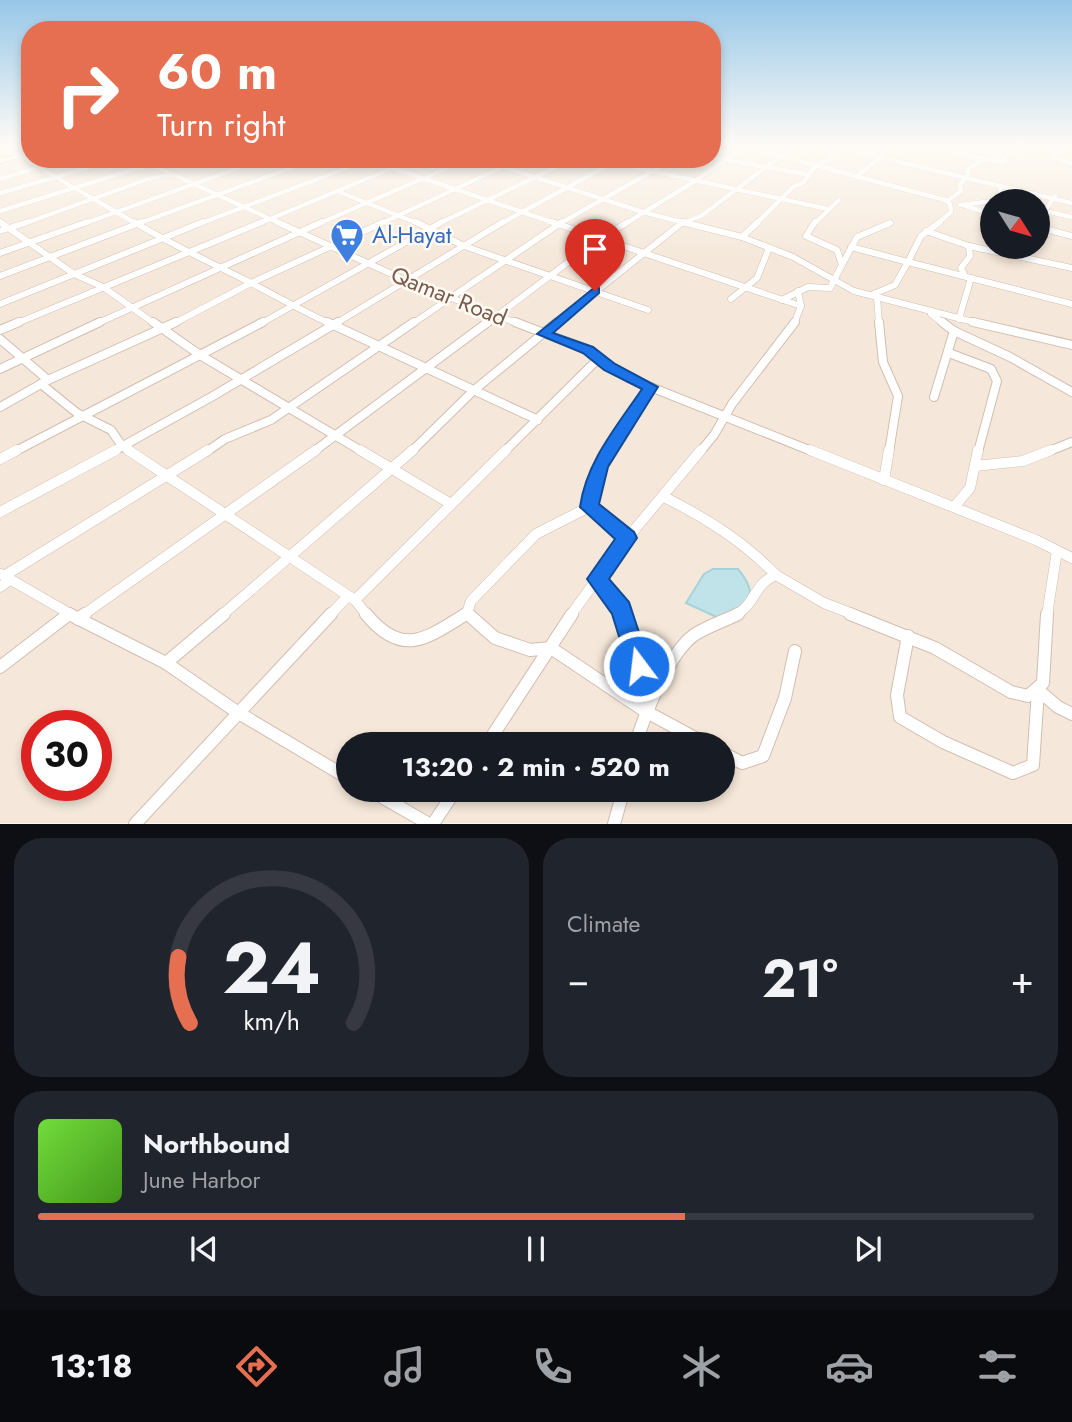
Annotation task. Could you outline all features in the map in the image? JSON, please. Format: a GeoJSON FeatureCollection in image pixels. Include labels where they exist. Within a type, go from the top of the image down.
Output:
{"type":"FeatureCollection","features":[{"type":"Feature","properties":{"kind":"street"},"geometry":{"type":"LineString","coordinates":[[0,193],[40,182]]}},
{"type":"Feature","properties":{"kind":"street"},"geometry":{"type":"LineString","coordinates":[[68,182],[186,253],[251,283],[292,307],[379,344],[423,368],[538,420]]}},
{"type":"Feature","properties":{"kind":"street"},"geometry":{"type":"LineString","coordinates":[[0,211],[90,182]]}},
{"type":"Feature","properties":{"kind":"street"},"geometry":{"type":"LineString","coordinates":[[0,231],[139,182]]}},
{"type":"Feature","properties":{"kind":"street","name":"Qamar Road"},"geometry":{"type":"LineString","coordinates":[[190,182],[369,264],[588,350],[602,361],[651,387],[954,507],[1072,558]]}},
{"type":"Feature","properties":{"kind":"street"},"geometry":{"type":"LineString","coordinates":[[0,253],[197,182]]}},
{"type":"Feature","properties":{"kind":"street"},"geometry":{"type":"LineString","coordinates":[[0,276],[247,182]]}},
{"type":"Feature","properties":{"kind":"street"},"geometry":{"type":"LineString","coordinates":[[0,304],[306,182]]}},
{"type":"Feature","properties":{"kind":"street"},"geometry":{"type":"LineString","coordinates":[[0,330],[358,182]]}},
{"type":"Feature","properties":{"kind":"street"},"geometry":{"type":"LineString","coordinates":[[0,369],[217,267],[411,182]]}},
{"type":"Feature","properties":{"kind":"street"},"geometry":{"type":"LineString","coordinates":[[436,182],[801,306]]}},
{"type":"Feature","properties":{"kind":"street"},"geometry":{"type":"LineString","coordinates":[[0,407],[45,382],[165,328],[251,283],[466,182]]}},
{"type":"Feature","properties":{"kind":"street"},"geometry":{"type":"LineString","coordinates":[[0,459],[292,307],[427,229],[522,182]]}},
{"type":"Feature","properties":{"kind":"street"},"geometry":{"type":"LineString","coordinates":[[550,182],[643,212],[742,237],[793,257],[846,287],[874,296],[1072,345]]}},
{"type":"Feature","properties":{"kind":"street"},"geometry":{"type":"LineString","coordinates":[[0,512],[243,380],[405,279],[577,182]]}},
{"type":"Feature","properties":{"kind":"street"},"geometry":{"type":"LineString","coordinates":[[336,771],[237,712],[166,663],[4,579],[225,439],[271,420],[556,225],[634,182]]}},
{"type":"Feature","properties":{"kind":"street"},"geometry":{"type":"LineString","coordinates":[[0,667],[226,514],[337,435],[423,368],[599,239],[693,182]]}},
{"type":"Feature","properties":{"kind":"street"},"geometry":{"type":"LineString","coordinates":[[701,182],[828,209]]}},
{"type":"Feature","properties":{"kind":"street"},"geometry":{"type":"LineString","coordinates":[[166,663],[288,556],[394,469],[473,391],[682,222],[701,216],[745,182]]}},
{"type":"Feature","properties":{"kind":"street"},"geometry":{"type":"LineString","coordinates":[[742,237],[791,188],[802,182]]}},
{"type":"Feature","properties":{"kind":"street"},"geometry":{"type":"LineString","coordinates":[[877,182],[980,211]]}},
{"type":"Feature","properties":{"kind":"street"},"geometry":{"type":"LineString","coordinates":[[947,201],[961,191],[962,182]]}},
{"type":"Feature","properties":{"kind":"street"},"geometry":{"type":"LineString","coordinates":[[982,182],[1056,197],[1072,203]]}},
{"type":"Feature","properties":{"kind":"street"},"geometry":{"type":"LineString","coordinates":[[960,205],[994,201],[1000,194],[1000,186]]}},
{"type":"Feature","properties":{"kind":"street"},"geometry":{"type":"LineString","coordinates":[[337,191],[419,222],[427,229],[464,246],[648,310]]}},
{"type":"Feature","properties":{"kind":"street"},"geometry":{"type":"LineString","coordinates":[[1056,197],[1045,211],[1072,217]]}},
{"type":"Feature","properties":{"kind":"street"},"geometry":{"type":"LineString","coordinates":[[839,200],[817,218],[806,236],[837,250],[842,265]]}},
{"type":"Feature","properties":{"kind":"street"},"geometry":{"type":"LineString","coordinates":[[874,296],[895,285],[914,246],[926,231],[946,219],[952,208],[947,201]]}},
{"type":"Feature","properties":{"kind":"street"},"geometry":{"type":"LineString","coordinates":[[0,222],[74,274],[103,287],[130,309],[165,328],[200,355],[451,504]]}},
{"type":"Feature","properties":{"kind":"street"},"geometry":{"type":"LineString","coordinates":[[782,300],[808,287],[830,288],[851,252],[850,247],[863,233],[890,223]]}},
{"type":"Feature","properties":{"kind":"street"},"geometry":{"type":"LineString","coordinates":[[1050,230],[1072,236]]}},
{"type":"Feature","properties":{"kind":"street"},"geometry":{"type":"LineString","coordinates":[[926,231],[969,246],[1072,268]]}},
{"type":"Feature","properties":{"kind":"street"},"geometry":{"type":"LineString","coordinates":[[959,319],[968,277],[961,268],[970,256],[969,246]]}},
{"type":"Feature","properties":{"kind":"street"},"geometry":{"type":"LineString","coordinates":[[850,247],[1072,304]]}},
{"type":"Feature","properties":{"kind":"street"},"geometry":{"type":"LineString","coordinates":[[731,299],[757,278],[769,248]]}},
{"type":"Feature","properties":{"kind":"street"},"geometry":{"type":"LineString","coordinates":[[495,732],[597,579],[714,435],[725,416],[798,318],[801,306],[798,291]]}},
{"type":"Feature","properties":{"kind":"street"},"geometry":{"type":"LineString","coordinates":[[874,296],[883,362],[898,396],[884,480]]}},
{"type":"Feature","properties":{"kind":"street"},"geometry":{"type":"LineString","coordinates":[[926,311],[954,331],[1010,357],[1072,392]]}},
{"type":"Feature","properties":{"kind":"street"},"geometry":{"type":"LineString","coordinates":[[934,397],[954,331]]}},
{"type":"Feature","properties":{"kind":"street"},"geometry":{"type":"LineString","coordinates":[[0,340],[23,358],[82,415],[111,428],[122,446],[352,598],[392,640],[411,642],[430,637],[467,613],[471,601],[536,534],[589,507]]}},
{"type":"Feature","properties":{"kind":"street"},"geometry":{"type":"LineString","coordinates":[[949,353],[991,369],[998,381],[985,421],[971,488],[954,507]]}},
{"type":"Feature","properties":{"kind":"street"},"geometry":{"type":"LineString","coordinates":[[135,824],[237,712],[352,598],[602,361]]}},
{"type":"Feature","properties":{"kind":"street"},"geometry":{"type":"LineString","coordinates":[[589,507],[600,466],[651,387]]}},
{"type":"Feature","properties":{"kind":"street"},"geometry":{"type":"LineString","coordinates":[[975,466],[1023,461],[1072,442]]}},
{"type":"Feature","properties":{"kind":"street"},"geometry":{"type":"LineString","coordinates":[[664,497],[715,523],[752,547],[776,575],[824,603],[935,648],[1011,692],[1028,696],[1043,683],[1047,611],[1057,551]]}},
{"type":"Feature","properties":{"kind":"street"},"geometry":{"type":"LineString","coordinates":[[589,507],[628,538]]}},
{"type":"Feature","properties":{"kind":"street"},"geometry":{"type":"LineString","coordinates":[[639,732],[645,710],[677,655],[693,636],[744,611],[765,579],[776,575]]}},
{"type":"Feature","properties":{"kind":"street"},"geometry":{"type":"LineString","coordinates":[[597,579],[621,609],[639,666],[645,710]]}},
{"type":"Feature","properties":{"kind":"street"},"geometry":{"type":"LineString","coordinates":[[467,613],[495,638],[530,650],[551,648],[645,710],[684,732]]}},
{"type":"Feature","properties":{"kind":"street"},"geometry":{"type":"LineString","coordinates":[[908,636],[897,695],[901,717],[943,742],[1013,773],[1033,765],[1038,690]]}},
{"type":"Feature","properties":{"kind":"street"},"geometry":{"type":"LineString","coordinates":[[735,759],[742,763],[763,756],[785,698],[795,651]]}},
{"type":"Feature","properties":{"kind":"street"},"geometry":{"type":"LineString","coordinates":[[1038,690],[1058,707],[1072,713]]}},
{"type":"Feature","properties":{"kind":"street"},"geometry":{"type":"LineString","coordinates":[[391,802],[431,824],[447,802]]}},
{"type":"Feature","properties":{"kind":"street"},"geometry":{"type":"LineString","coordinates":[[616,823],[621,802]]}},
{"type":"Feature","properties":{"kind":"shaded area"},"geometry":{"type":"Polygon","coordinates":[[[0,182],[1072,182],[1072,823],[0,823],[0,182]]]}},
{"type":"Feature","properties":{"kind":"water"},"geometry":{"type":"Polygon","coordinates":[[[713,569],[738,569],[749,586],[750,593],[745,603],[723,620],[686,603],[704,574],[713,569]]]}},
{"type":"Feature","properties":{"kind":"place","name":"Al-Hayat"},"geometry":{"type":"Point","coordinates":[347,265]}},
{"type":"Feature","properties":{"kind":"route"},"geometry":{"type":"LineString","coordinates":[[595,291],[543,334],[588,350],[609,367],[651,387],[600,466],[589,507],[628,538],[597,579],[621,609],[639,666]]}}]}
